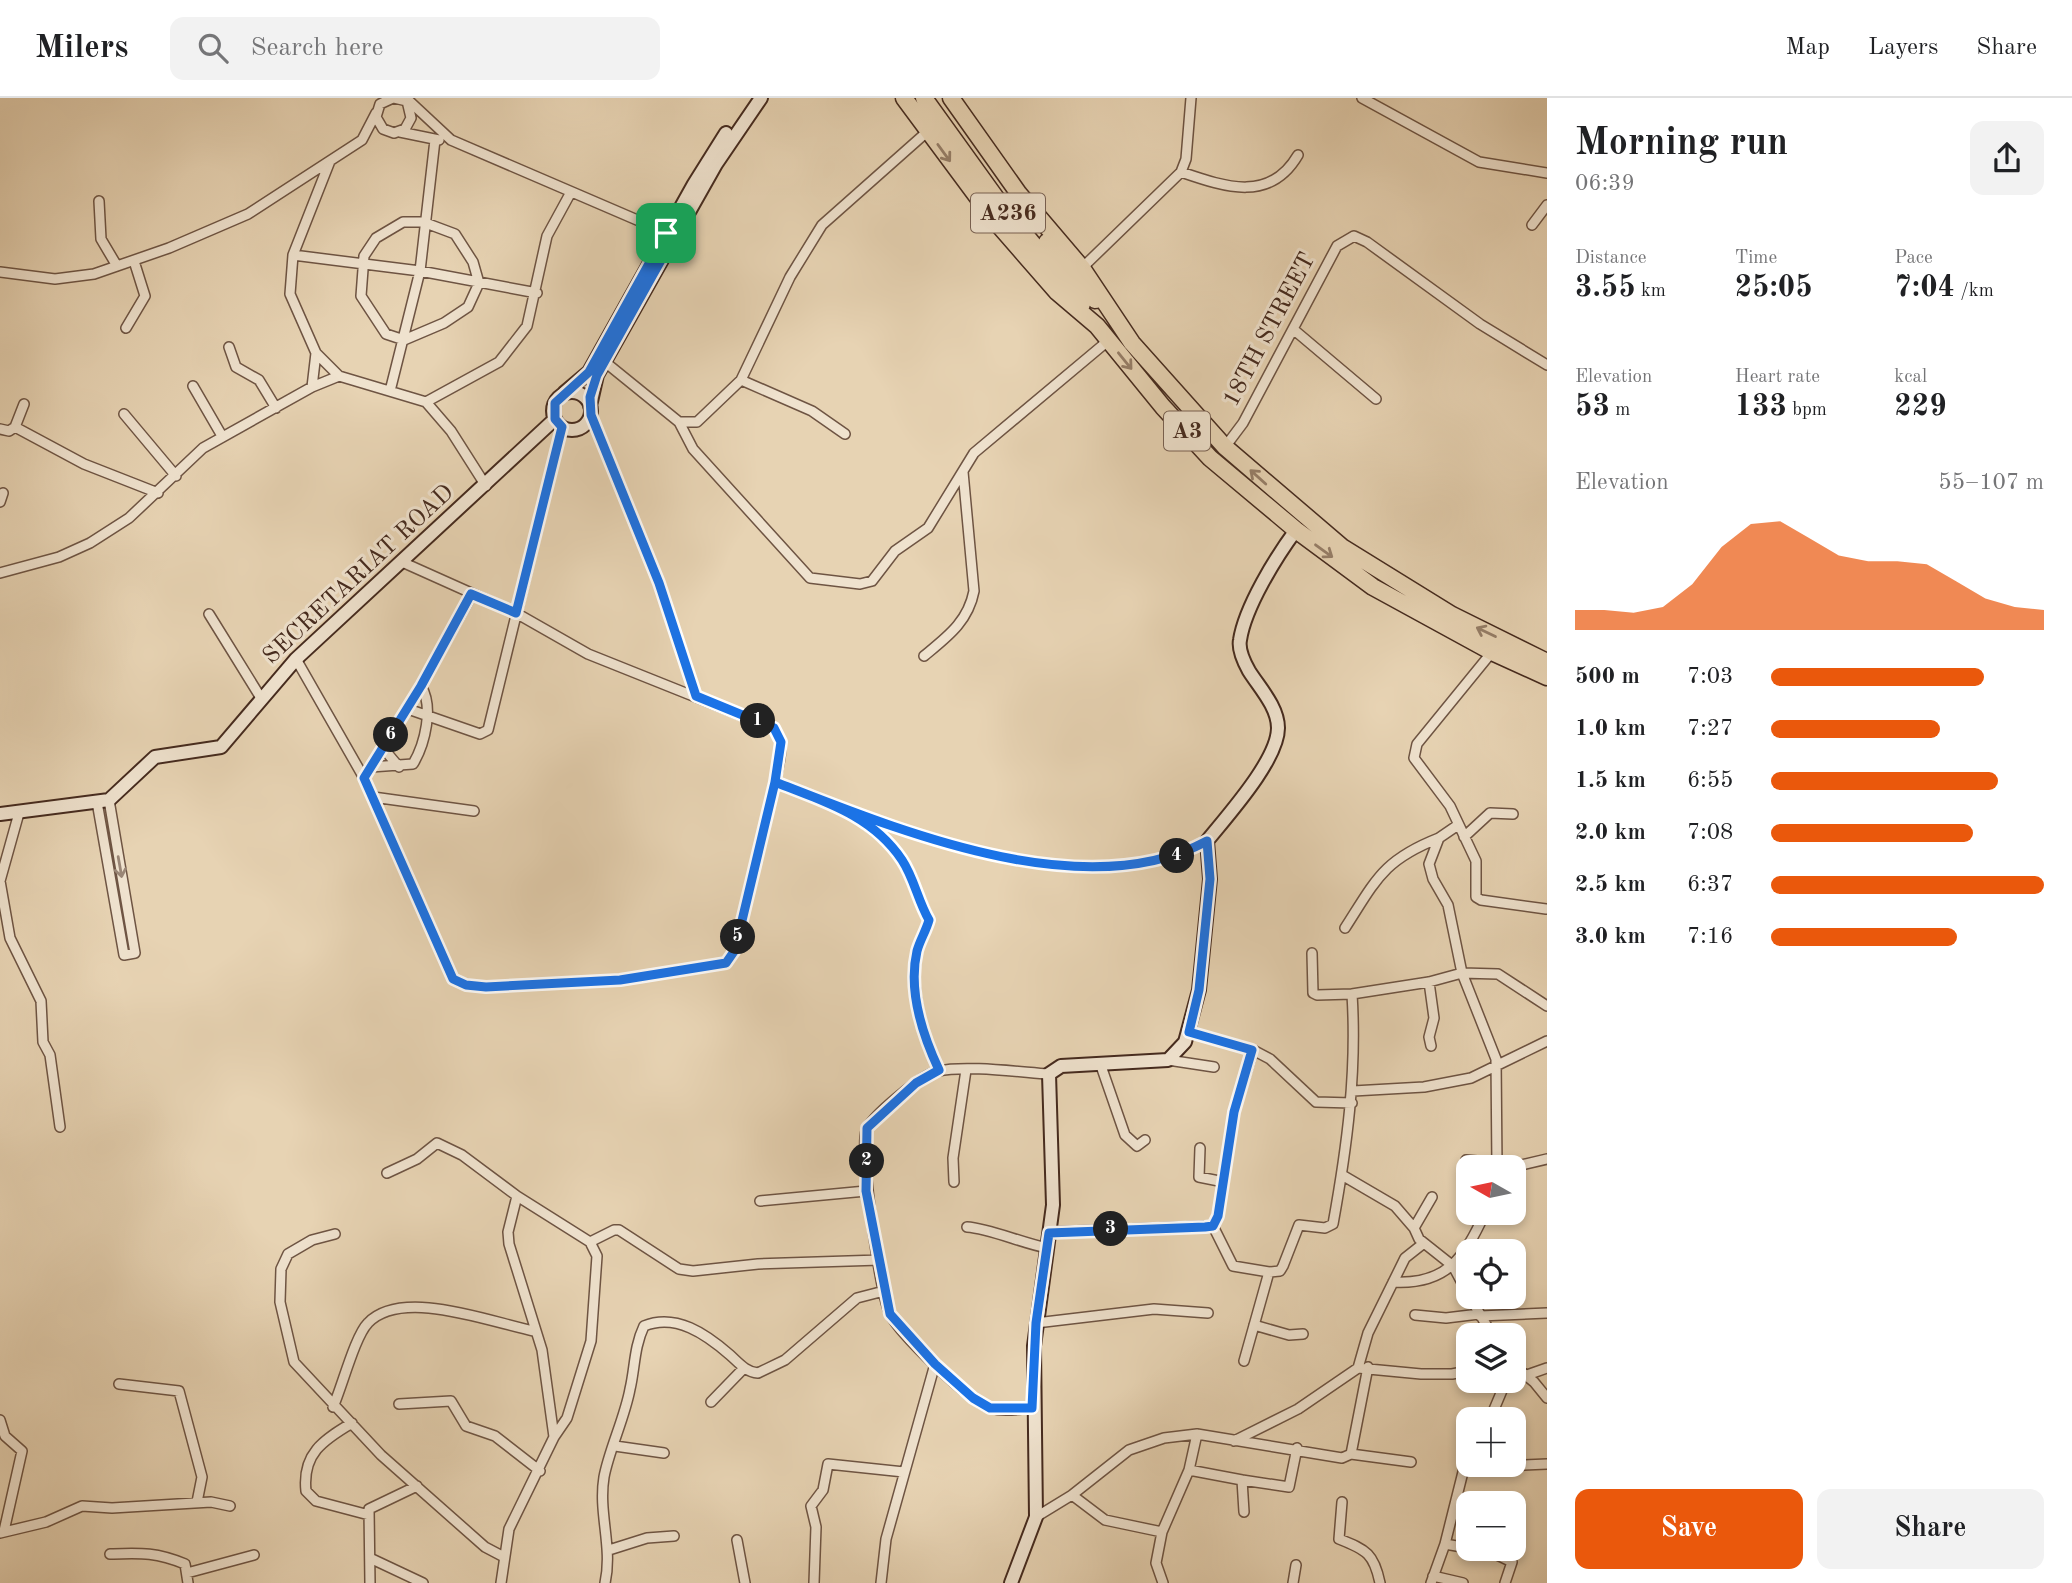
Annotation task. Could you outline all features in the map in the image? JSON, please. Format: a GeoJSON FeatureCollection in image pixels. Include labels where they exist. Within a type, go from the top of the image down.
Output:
{"type":"FeatureCollection","features":[{"type":"Feature","properties":{"kind":"highway","name":"A3"},"geometry":{"type":"LineString","coordinates":[[904,98],[996,222],[1057,292],[1097,326],[1163,407],[1210,458],[1296,530],[1373,587],[1492,652],[1547,677]]}},
{"type":"Feature","properties":{"kind":"highway","name":"A236"},"geometry":{"type":"LineString","coordinates":[[924,98],[1001,205],[1097,326]]}},
{"type":"Feature","properties":{"kind":"highway","name":"A236"},"geometry":{"type":"LineString","coordinates":[[940,98],[1026,216],[1083,287],[1116,322]]}},
{"type":"Feature","properties":{"kind":"highway","name":"A3"},"geometry":{"type":"LineString","coordinates":[[951,98],[998,167],[1082,268],[1116,322],[1168,386],[1225,447],[1342,547],[1452,615],[1547,662]]}},
{"type":"Feature","properties":{"kind":"highway"},"geometry":{"type":"LineString","coordinates":[[960,98],[1054,235]]}},
{"type":"Feature","properties":{"kind":"street"},"geometry":{"type":"LineString","coordinates":[[362,140],[376,113],[391,98],[406,99],[451,141]]}},
{"type":"Feature","properties":{"kind":"street"},"geometry":{"type":"LineString","coordinates":[[558,423],[570,430],[580,429],[591,410],[594,383],[706,162],[751,98]]}},
{"type":"Feature","properties":{"kind":"street"},"geometry":{"type":"LineString","coordinates":[[408,709],[480,734],[488,730],[558,423],[555,403],[589,372],[670,235],[761,98]]}},
{"type":"Feature","properties":{"kind":"street"},"geometry":{"type":"LineString","coordinates":[[1082,268],[1181,172],[1186,159],[1191,98]]}},
{"type":"Feature","properties":{"kind":"street"},"geometry":{"type":"LineString","coordinates":[[1363,98],[1479,162],[1547,173]]}},
{"type":"Feature","properties":{"kind":"street"},"geometry":{"type":"LineString","coordinates":[[400,132],[411,118],[406,99]]}},
{"type":"Feature","properties":{"kind":"street"},"geometry":{"type":"LineString","coordinates":[[376,113],[383,129]]}},
{"type":"Feature","properties":{"kind":"street"},"geometry":{"type":"LineString","coordinates":[[0,272],[55,279],[94,274],[134,261],[248,214],[383,129],[451,141],[670,235]]}},
{"type":"Feature","properties":{"kind":"street"},"geometry":{"type":"LineString","coordinates":[[679,422],[697,422],[741,380],[809,241],[822,225],[928,131]]}},
{"type":"Feature","properties":{"kind":"street"},"geometry":{"type":"LineString","coordinates":[[390,391],[420,271],[435,140]]}},
{"type":"Feature","properties":{"kind":"street"},"geometry":{"type":"LineString","coordinates":[[1181,172],[1209,180],[1259,188],[1279,179],[1298,155]]}},
{"type":"Feature","properties":{"kind":"street"},"geometry":{"type":"LineString","coordinates":[[330,161],[293,255],[290,294],[316,353],[339,376],[426,402],[451,431],[486,486]]}},
{"type":"Feature","properties":{"kind":"street"},"geometry":{"type":"LineString","coordinates":[[426,402],[499,362],[527,327],[537,293],[547,236],[571,192]]}},
{"type":"Feature","properties":{"kind":"street"},"geometry":{"type":"LineString","coordinates":[[99,201],[101,239],[117,266]]}},
{"type":"Feature","properties":{"kind":"street"},"geometry":{"type":"LineString","coordinates":[[1532,225],[1547,205]]}},
{"type":"Feature","properties":{"kind":"street"},"geometry":{"type":"LineString","coordinates":[[403,222],[424,222],[455,234],[473,262],[479,282],[468,307],[444,324],[404,340],[386,334],[361,296],[364,256],[376,238],[403,222]]}},
{"type":"Feature","properties":{"kind":"street","name":"18TH STREET"},"geometry":{"type":"LineString","coordinates":[[1225,447],[1243,423],[1337,246],[1354,236],[1367,242],[1480,324],[1547,365]]}},
{"type":"Feature","properties":{"kind":"street"},"geometry":{"type":"LineString","coordinates":[[293,255],[420,271],[537,293]]}},
{"type":"Feature","properties":{"kind":"street"},"geometry":{"type":"LineString","coordinates":[[127,328],[145,296],[134,261]]}},
{"type":"Feature","properties":{"kind":"street"},"geometry":{"type":"LineString","coordinates":[[1293,329],[1376,399]]}},
{"type":"Feature","properties":{"kind":"street"},"geometry":{"type":"LineString","coordinates":[[605,362],[679,422],[693,449],[807,575],[816,580],[860,584],[872,581],[895,551],[928,528],[974,453],[1109,341]]}},
{"type":"Feature","properties":{"kind":"street"},"geometry":{"type":"LineString","coordinates":[[229,347],[236,367],[259,380],[276,408]]}},
{"type":"Feature","properties":{"kind":"street"},"geometry":{"type":"LineString","coordinates":[[312,387],[316,353]]}},
{"type":"Feature","properties":{"kind":"street"},"geometry":{"type":"LineString","coordinates":[[0,573],[59,557],[90,543],[129,518],[158,494],[202,448],[312,387],[339,376]]}},
{"type":"Feature","properties":{"kind":"street"},"geometry":{"type":"LineString","coordinates":[[741,380],[812,411],[845,434]]}},
{"type":"Feature","properties":{"kind":"street"},"geometry":{"type":"LineString","coordinates":[[193,386],[222,436]]}},
{"type":"Feature","properties":{"kind":"street"},"geometry":{"type":"LineString","coordinates":[[564,394],[578,393],[591,410],[659,583],[696,696]]}},
{"type":"Feature","properties":{"kind":"street"},"geometry":{"type":"LineString","coordinates":[[0,429],[9,431],[15,427],[24,404]]}},
{"type":"Feature","properties":{"kind":"street"},"geometry":{"type":"LineString","coordinates":[[124,414],[176,476]]}},
{"type":"Feature","properties":{"kind":"street","name":"SECRETARIAT ROAD"},"geometry":{"type":"LineString","coordinates":[[103,801],[155,757],[221,747],[296,659],[558,423]]}},
{"type":"Feature","properties":{"kind":"street"},"geometry":{"type":"LineString","coordinates":[[15,427],[84,464],[158,494]]}},
{"type":"Feature","properties":{"kind":"street"},"geometry":{"type":"LineString","coordinates":[[924,656],[958,626],[971,607],[974,591],[963,470]]}},
{"type":"Feature","properties":{"kind":"street"},"geometry":{"type":"LineString","coordinates":[[775,782],[926,839],[1085,868],[1180,856],[1207,841],[1252,784],[1276,740],[1278,727],[1275,711],[1248,668],[1239,643],[1246,620],[1276,561],[1296,530]]}},
{"type":"Feature","properties":{"kind":"street"},"geometry":{"type":"LineString","coordinates":[[296,659],[364,778],[453,979],[466,985],[486,987],[620,980],[726,963],[735,950],[775,782],[781,742],[774,728],[588,654],[516,613],[402,562]]}},
{"type":"Feature","properties":{"kind":"street"},"geometry":{"type":"LineString","coordinates":[[364,778],[408,709],[471,594]]}},
{"type":"Feature","properties":{"kind":"street"},"geometry":{"type":"LineString","coordinates":[[209,614],[261,698]]}},
{"type":"Feature","properties":{"kind":"street"},"geometry":{"type":"LineString","coordinates":[[1492,652],[1413,750],[1414,758],[1450,806],[1476,861],[1476,897],[1481,900],[1546,909]]}},
{"type":"Feature","properties":{"kind":"street"},"geometry":{"type":"LineString","coordinates":[[371,767],[413,764],[418,755],[427,716],[428,704],[421,686]]}},
{"type":"Feature","properties":{"kind":"street"},"geometry":{"type":"LineString","coordinates":[[383,748],[399,767]]}},
{"type":"Feature","properties":{"kind":"street"},"geometry":{"type":"LineString","coordinates":[[373,797],[474,811]]}},
{"type":"Feature","properties":{"kind":"street"},"geometry":{"type":"LineString","coordinates":[[103,801],[135,953],[124,955],[103,801]]}},
{"type":"Feature","properties":{"kind":"street"},"geometry":{"type":"LineString","coordinates":[[0,814],[103,801]]}},
{"type":"Feature","properties":{"kind":"street"},"geometry":{"type":"LineString","coordinates":[[852,812],[888,842],[904,862],[929,920],[916,954],[916,979],[922,1034],[939,1070]]}},
{"type":"Feature","properties":{"kind":"street"},"geometry":{"type":"LineString","coordinates":[[19,813],[0,881],[10,938],[41,1001],[43,1042],[50,1055],[60,1127]]}},
{"type":"Feature","properties":{"kind":"street"},"geometry":{"type":"LineString","coordinates":[[1464,837],[1490,813],[1513,814]]}},
{"type":"Feature","properties":{"kind":"street"},"geometry":{"type":"LineString","coordinates":[[1345,928],[1380,874],[1395,859],[1439,838],[1458,825]]}},
{"type":"Feature","properties":{"kind":"street"},"geometry":{"type":"LineString","coordinates":[[1439,838],[1430,864],[1433,879],[1448,905],[1462,972],[1497,1066],[1494,1119],[1497,1155]]}},
{"type":"Feature","properties":{"kind":"street"},"geometry":{"type":"LineString","coordinates":[[1168,1060],[1179,1052],[1189,1032],[1199,990],[1210,879],[1207,841]]}},
{"type":"Feature","properties":{"kind":"street"},"geometry":{"type":"LineString","coordinates":[[1312,953],[1310,987],[1317,995],[1352,994],[1429,982],[1462,972],[1498,974],[1547,1006]]}},
{"type":"Feature","properties":{"kind":"street"},"geometry":{"type":"LineString","coordinates":[[1429,982],[1434,1018],[1429,1037],[1431,1046]]}},
{"type":"Feature","properties":{"kind":"street"},"geometry":{"type":"LineString","coordinates":[[1213,1226],[1233,1266],[1269,1272],[1280,1271],[1300,1225],[1325,1228],[1333,1224],[1353,1091],[1352,994]]}},
{"type":"Feature","properties":{"kind":"street"},"geometry":{"type":"LineString","coordinates":[[1189,1032],[1252,1050],[1270,1059],[1316,1102],[1352,1103]]}},
{"type":"Feature","properties":{"kind":"street"},"geometry":{"type":"LineString","coordinates":[[1353,1091],[1430,1086],[1471,1077],[1547,1041]]}},
{"type":"Feature","properties":{"kind":"street"},"geometry":{"type":"LineString","coordinates":[[1213,1226],[1218,1216],[1234,1112],[1252,1050]]}},
{"type":"Feature","properties":{"kind":"street"},"geometry":{"type":"LineString","coordinates":[[1032,1408],[990,1408],[973,1398],[935,1364],[890,1314],[866,1191],[867,1128],[916,1083],[939,1070],[1049,1074],[1061,1066],[1168,1060],[1214,1067]]}},
{"type":"Feature","properties":{"kind":"street"},"geometry":{"type":"LineString","coordinates":[[1100,1063],[1125,1135],[1137,1146],[1145,1140]]}},
{"type":"Feature","properties":{"kind":"street"},"geometry":{"type":"LineString","coordinates":[[954,1182],[953,1158],[966,1070]]}},
{"type":"Feature","properties":{"kind":"street"},"geometry":{"type":"LineString","coordinates":[[1011,1583],[1036,1517],[1032,1408],[1036,1323],[1054,1205],[1049,1074]]}},
{"type":"Feature","properties":{"kind":"street"},"geometry":{"type":"LineString","coordinates":[[387,1173],[417,1159],[437,1143],[462,1155],[517,1196],[590,1242],[597,1256],[591,1341],[568,1418],[554,1437],[540,1471],[509,1528],[501,1583]]}},
{"type":"Feature","properties":{"kind":"street"},"geometry":{"type":"LineString","coordinates":[[1200,1148],[1199,1177],[1224,1182]]}},
{"type":"Feature","properties":{"kind":"street"},"geometry":{"type":"LineString","coordinates":[[1526,1164],[1547,1159]]}},
{"type":"Feature","properties":{"kind":"street"},"geometry":{"type":"LineString","coordinates":[[1342,1175],[1395,1206],[1424,1243],[1456,1271]]}},
{"type":"Feature","properties":{"kind":"street"},"geometry":{"type":"LineString","coordinates":[[760,1201],[866,1191]]}},
{"type":"Feature","properties":{"kind":"street"},"geometry":{"type":"LineString","coordinates":[[517,1196],[508,1231],[509,1244],[545,1367],[554,1437]]}},
{"type":"Feature","properties":{"kind":"street"},"geometry":{"type":"LineString","coordinates":[[1414,1228],[1432,1197]]}},
{"type":"Feature","properties":{"kind":"street"},"geometry":{"type":"LineString","coordinates":[[1393,1282],[1432,1279],[1453,1266],[1479,1225]]}},
{"type":"Feature","properties":{"kind":"street"},"geometry":{"type":"LineString","coordinates":[[1049,1233],[1213,1226]]}},
{"type":"Feature","properties":{"kind":"street"},"geometry":{"type":"LineString","coordinates":[[967,1227],[1047,1248]]}},
{"type":"Feature","properties":{"kind":"street"},"geometry":{"type":"LineString","coordinates":[[590,1242],[614,1230],[620,1230],[679,1269],[693,1271],[758,1264],[880,1260]]}},
{"type":"Feature","properties":{"kind":"street"},"geometry":{"type":"LineString","coordinates":[[335,1234],[312,1240],[288,1254],[281,1269],[280,1302],[288,1350],[294,1362],[333,1407],[352,1423],[381,1455],[485,1547],[504,1557]]}},
{"type":"Feature","properties":{"kind":"street"},"geometry":{"type":"LineString","coordinates":[[1351,1454],[1368,1333],[1405,1258],[1424,1243]]}},
{"type":"Feature","properties":{"kind":"street"},"geometry":{"type":"LineString","coordinates":[[1244,1361],[1269,1272]]}},
{"type":"Feature","properties":{"kind":"street"},"geometry":{"type":"LineString","coordinates":[[605,1583],[609,1550],[604,1522],[604,1477],[615,1446],[644,1326],[674,1322],[685,1325],[713,1341],[744,1368],[752,1372],[766,1371],[785,1360],[850,1303],[884,1291]]}},
{"type":"Feature","properties":{"kind":"street"},"geometry":{"type":"LineString","coordinates":[[333,1407],[361,1334],[369,1321],[388,1313],[428,1308],[449,1309],[534,1331]]}},
{"type":"Feature","properties":{"kind":"street"},"geometry":{"type":"LineString","coordinates":[[1036,1323],[1154,1309],[1208,1313]]}},
{"type":"Feature","properties":{"kind":"street"},"geometry":{"type":"LineString","coordinates":[[1476,1309],[1484,1323]]}},
{"type":"Feature","properties":{"kind":"street"},"geometry":{"type":"LineString","coordinates":[[1415,1315],[1446,1318],[1547,1312]]}},
{"type":"Feature","properties":{"kind":"street"},"geometry":{"type":"LineString","coordinates":[[1254,1325],[1289,1335],[1303,1334]]}},
{"type":"Feature","properties":{"kind":"street"},"geometry":{"type":"LineString","coordinates":[[881,1583],[886,1539],[935,1364]]}},
{"type":"Feature","properties":{"kind":"street"},"geometry":{"type":"LineString","coordinates":[[711,1402],[744,1368]]}},
{"type":"Feature","properties":{"kind":"street"},"geometry":{"type":"LineString","coordinates":[[1233,1441],[1259,1431],[1363,1368],[1421,1374],[1456,1372]]}},
{"type":"Feature","properties":{"kind":"street"},"geometry":{"type":"LineString","coordinates":[[1547,1368],[1527,1375],[1547,1398]]}},
{"type":"Feature","properties":{"kind":"street"},"geometry":{"type":"LineString","coordinates":[[119,1384],[179,1391],[202,1477],[197,1502]]}},
{"type":"Feature","properties":{"kind":"street"},"geometry":{"type":"LineString","coordinates":[[399,1404],[452,1401],[466,1426],[495,1436],[540,1471]]}},
{"type":"Feature","properties":{"kind":"street"},"geometry":{"type":"LineString","coordinates":[[0,1420],[5,1436],[22,1451],[2,1532],[46,1522],[82,1506],[112,1508],[197,1502],[230,1506]]}},
{"type":"Feature","properties":{"kind":"street"},"geometry":{"type":"LineString","coordinates":[[352,1423],[325,1439],[311,1454],[306,1466],[306,1491],[316,1501],[369,1515]]}},
{"type":"Feature","properties":{"kind":"street"},"geometry":{"type":"LineString","coordinates":[[1036,1517],[1072,1496],[1137,1446],[1197,1434],[1297,1448],[1342,1458],[1351,1454],[1411,1462]]}},
{"type":"Feature","properties":{"kind":"street"},"geometry":{"type":"LineString","coordinates":[[1163,1583],[1156,1563],[1162,1532],[1189,1469],[1197,1434]]}},
{"type":"Feature","properties":{"kind":"street"},"geometry":{"type":"LineString","coordinates":[[615,1446],[664,1452]]}},
{"type":"Feature","properties":{"kind":"street"},"geometry":{"type":"LineString","coordinates":[[1189,1469],[1289,1487],[1297,1448]]}},
{"type":"Feature","properties":{"kind":"street"},"geometry":{"type":"LineString","coordinates":[[814,1583],[816,1527],[811,1506],[823,1490],[828,1464],[904,1472]]}},
{"type":"Feature","properties":{"kind":"street"},"geometry":{"type":"LineString","coordinates":[[1526,1465],[1547,1464]]}},
{"type":"Feature","properties":{"kind":"street"},"geometry":{"type":"LineString","coordinates":[[1462,1583],[1432,1579],[1445,1544],[1463,1477]]}},
{"type":"Feature","properties":{"kind":"street"},"geometry":{"type":"LineString","coordinates":[[1242,1480],[1244,1512]]}},
{"type":"Feature","properties":{"kind":"street"},"geometry":{"type":"LineString","coordinates":[[370,1583],[372,1559],[369,1515],[373,1505],[417,1486]]}},
{"type":"Feature","properties":{"kind":"street"},"geometry":{"type":"LineString","coordinates":[[1072,1496],[1105,1520],[1162,1532]]}},
{"type":"Feature","properties":{"kind":"street"},"geometry":{"type":"LineString","coordinates":[[1342,1502],[1339,1539],[1360,1547],[1376,1561],[1380,1583]]}},
{"type":"Feature","properties":{"kind":"street"},"geometry":{"type":"LineString","coordinates":[[609,1550],[648,1538],[674,1536]]}},
{"type":"Feature","properties":{"kind":"street"},"geometry":{"type":"LineString","coordinates":[[737,1540],[746,1583]]}},
{"type":"Feature","properties":{"kind":"street"},"geometry":{"type":"LineString","coordinates":[[1445,1544],[1491,1552],[1512,1562],[1505,1583]]}},
{"type":"Feature","properties":{"kind":"street"},"geometry":{"type":"LineString","coordinates":[[110,1554],[154,1552],[185,1564],[188,1578],[254,1555]]}},
{"type":"Feature","properties":{"kind":"street"},"geometry":{"type":"LineString","coordinates":[[372,1559],[423,1583]]}},
{"type":"Feature","properties":{"kind":"street"},"geometry":{"type":"LineString","coordinates":[[1293,1583],[1296,1565]]}},
{"type":"Feature","properties":{"kind":"route"},"geometry":{"type":"LineString","coordinates":[[666,233],[589,372],[555,403],[553,413],[558,425],[562,427],[516,613],[471,594],[421,686],[364,778],[453,979],[466,985],[486,987],[620,980],[726,963],[735,950],[775,782],[926,839],[999,855],[1085,868],[1180,856],[1207,841],[1210,879],[1199,990],[1189,1032],[1252,1050],[1234,1112],[1218,1216],[1213,1226],[1205,1227],[1049,1233],[1036,1323],[1032,1408],[990,1408],[973,1398],[935,1364],[897,1324],[887,1304],[866,1191],[868,1170],[865,1136],[870,1123],[916,1083],[939,1070],[922,1034],[916,979],[916,954],[929,920],[904,862],[888,842],[852,812],[775,782],[781,742],[774,728],[696,696],[659,583],[591,415],[590,397],[597,375],[674,237],[666,233]]}}]}
